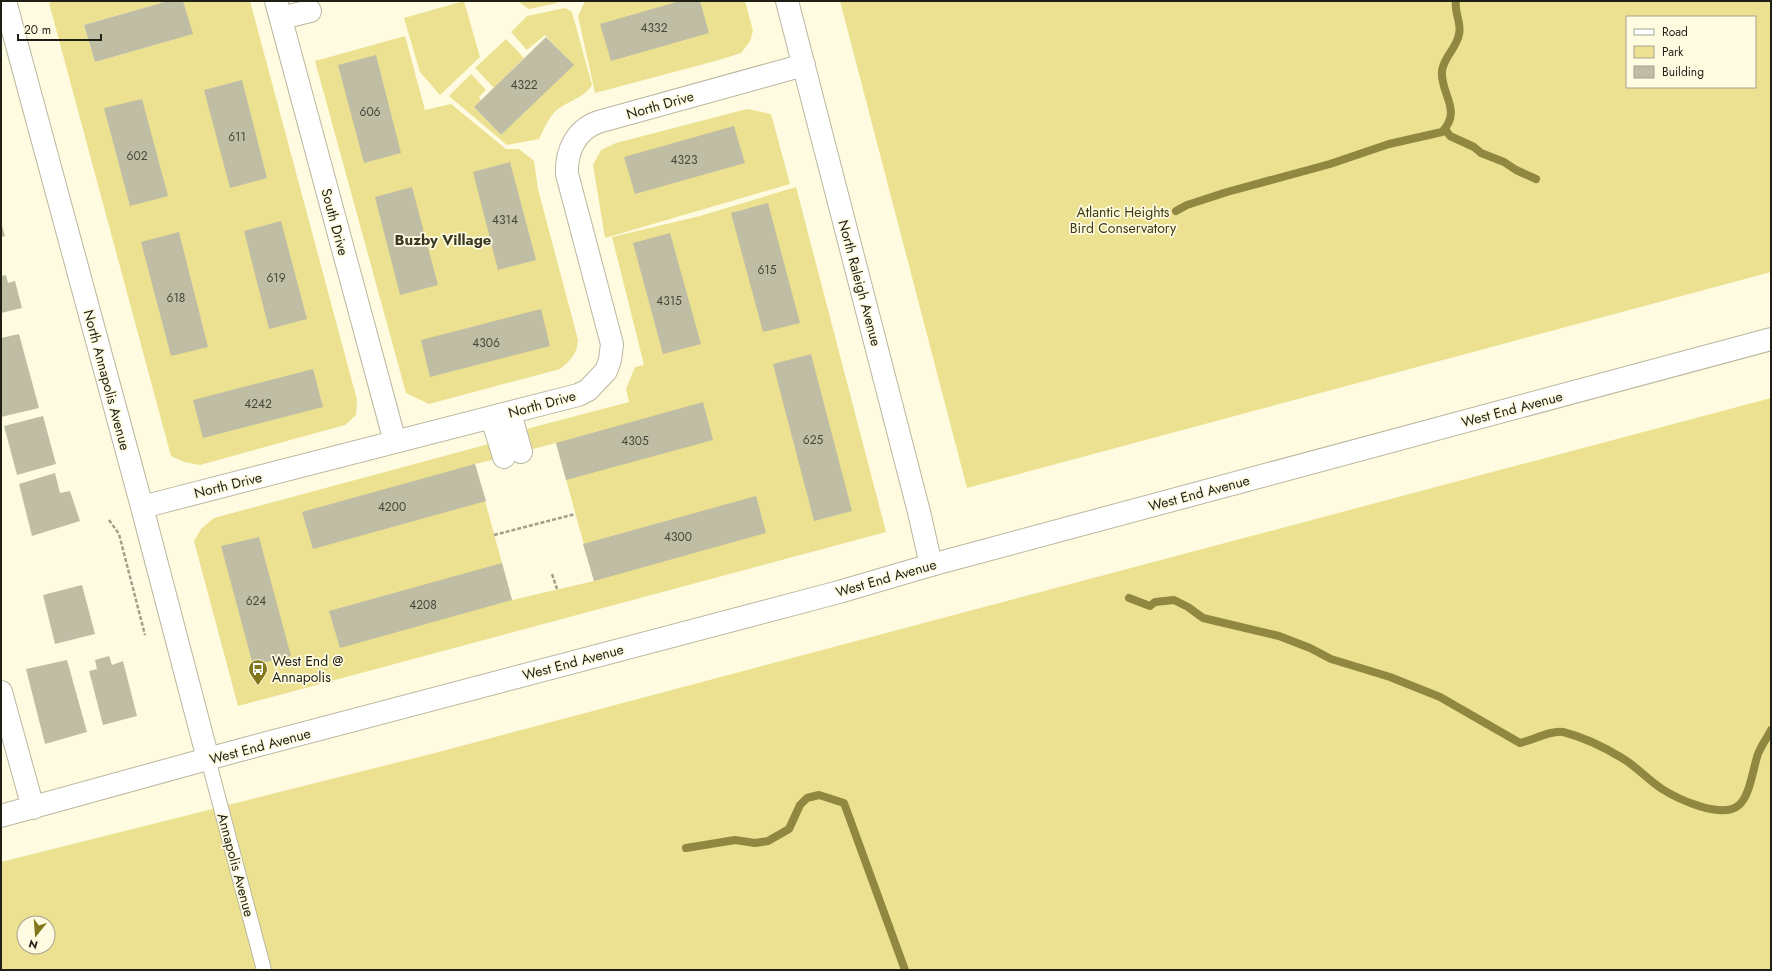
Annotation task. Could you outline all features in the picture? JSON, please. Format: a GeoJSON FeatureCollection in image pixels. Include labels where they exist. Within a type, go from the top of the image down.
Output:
{"type":"FeatureCollection","features":[{"type":"Feature","properties":{"kind":"street","name":"North Annapolis Avenue"},"geometry":{"type":"LineString","coordinates":[[5,1],[142,507],[208,759]]}},
{"type":"Feature","properties":{"kind":"street","name":"North Raleigh Avenue"},"geometry":{"type":"LineString","coordinates":[[787,1],[919,512],[931,565]]}},
{"type":"Feature","properties":{"kind":"street"},"geometry":{"type":"LineString","coordinates":[[279,10],[310,11]]}},
{"type":"Feature","properties":{"kind":"street","name":"South Drive"},"geometry":{"type":"LineString","coordinates":[[279,10],[395,442]]}},
{"type":"Feature","properties":{"kind":"street","name":"North Drive"},"geometry":{"type":"LineString","coordinates":[[142,507],[583,393],[606,371],[610,360],[612,344],[567,174],[567,159],[579,134],[585,128],[598,122],[804,65]]}},
{"type":"Feature","properties":{"kind":"street","name":"West End Avenue"},"geometry":{"type":"LineString","coordinates":[[1,816],[208,759],[839,592],[931,565],[1771,339]]}},
{"type":"Feature","properties":{"kind":"street"},"geometry":{"type":"LineString","coordinates":[[501,415],[512,454]]}},
{"type":"Feature","properties":{"kind":"street"},"geometry":{"type":"LineString","coordinates":[[1,692],[32,808]]}},
{"type":"Feature","properties":{"kind":"lane","name":"Annapolis Avenue"},"geometry":{"type":"LineString","coordinates":[[208,759],[264,970]]}},
{"type":"Feature","properties":{"kind":"path"},"geometry":{"type":"LineString","coordinates":[[494,535],[576,514]]}},
{"type":"Feature","properties":{"kind":"path"},"geometry":{"type":"LineString","coordinates":[[109,520],[119,534],[145,635]]}},
{"type":"Feature","properties":{"kind":"path"},"geometry":{"type":"LineString","coordinates":[[552,574],[556,590]]}},
{"type":"Feature","properties":{"kind":"green space"},"geometry":{"type":"Polygon","coordinates":[[[56,1],[168,1],[84,25],[95,62],[192,34],[183,1],[250,1],[357,400],[356,415],[345,425],[200,465],[184,462],[171,456],[49,3],[56,1]]]}},
{"type":"Feature","properties":{"kind":"green space"},"geometry":{"type":"Polygon","coordinates":[[[464,1],[480,57],[440,95],[420,72],[404,18],[464,1]]]}},
{"type":"Feature","properties":{"kind":"green space"},"geometry":{"type":"Polygon","coordinates":[[[517,1],[557,1],[557,3],[529,9],[517,1]]]}},
{"type":"Feature","properties":{"kind":"green space"},"geometry":{"type":"Polygon","coordinates":[[[585,1],[745,1],[753,31],[750,41],[741,53],[595,93],[578,16],[585,1]]]}},
{"type":"Feature","properties":{"kind":"green space","name":"Atlantic Heights Bird Conservatory"},"geometry":{"type":"Polygon","coordinates":[[[840,1],[1771,1],[1771,272],[967,488],[840,1]]]}},
{"type":"Feature","properties":{"kind":"green space"},"geometry":{"type":"Polygon","coordinates":[[[565,8],[572,12],[592,85],[581,96],[562,106],[552,115],[539,139],[507,145],[449,96],[471,74],[486,90],[479,97],[481,101],[474,107],[501,135],[573,65],[545,35],[527,50],[511,32],[527,16],[565,8]]]}},
{"type":"Feature","properties":{"kind":"green space"},"geometry":{"type":"Polygon","coordinates":[[[405,36],[425,110],[451,104],[506,149],[519,149],[534,161],[538,189],[578,340],[573,356],[560,369],[429,404],[406,393],[315,61],[405,36]]]}},
{"type":"Feature","properties":{"kind":"green space"},"geometry":{"type":"Polygon","coordinates":[[[506,39],[524,58],[494,88],[475,68],[506,39]]]}},
{"type":"Feature","properties":{"kind":"green space"},"geometry":{"type":"Polygon","coordinates":[[[747,109],[771,114],[790,184],[605,238],[593,165],[601,150],[616,143],[747,109]]]}},
{"type":"Feature","properties":{"kind":"green space"},"geometry":{"type":"Polygon","coordinates":[[[796,187],[886,532],[238,706],[194,541],[201,529],[214,518],[500,441],[504,457],[475,464],[512,600],[594,581],[556,443],[521,452],[515,432],[629,402],[626,389],[635,367],[644,365],[612,237],[700,216],[796,187]]]}},
{"type":"Feature","properties":{"kind":"green space"},"geometry":{"type":"Polygon","coordinates":[[[1771,398],[1771,970],[1,970],[1,862],[435,753],[1771,398]]]}},
{"type":"Feature","properties":{"kind":"building"},"geometry":{"type":"Polygon","coordinates":[[[168,1],[183,1],[193,34],[95,62],[84,25],[168,1]]]}},
{"type":"Feature","properties":{"kind":"building"},"geometry":{"type":"Polygon","coordinates":[[[680,1],[700,1],[709,33],[611,61],[600,24],[680,1]]]}},
{"type":"Feature","properties":{"kind":"building"},"geometry":{"type":"Polygon","coordinates":[[[546,37],[574,65],[501,135],[474,107],[546,37]]]}},
{"type":"Feature","properties":{"kind":"building"},"geometry":{"type":"Polygon","coordinates":[[[376,55],[401,153],[364,163],[338,65],[376,55]]]}},
{"type":"Feature","properties":{"kind":"building"},"geometry":{"type":"Polygon","coordinates":[[[242,80],[267,178],[230,188],[204,90],[242,80]]]}},
{"type":"Feature","properties":{"kind":"building"},"geometry":{"type":"Polygon","coordinates":[[[142,99],[168,196],[130,206],[104,108],[142,99]]]}},
{"type":"Feature","properties":{"kind":"building"},"geometry":{"type":"Polygon","coordinates":[[[734,126],[745,163],[635,194],[624,157],[734,126]]]}},
{"type":"Feature","properties":{"kind":"building"},"geometry":{"type":"Polygon","coordinates":[[[510,162],[536,260],[498,270],[473,172],[510,162]]]}},
{"type":"Feature","properties":{"kind":"building"},"geometry":{"type":"Polygon","coordinates":[[[412,187],[438,285],[400,295],[375,197],[412,187]]]}},
{"type":"Feature","properties":{"kind":"building"},"geometry":{"type":"Polygon","coordinates":[[[768,203],[800,323],[763,332],[731,213],[768,203]]]}},
{"type":"Feature","properties":{"kind":"building"},"geometry":{"type":"Polygon","coordinates":[[[281,221],[307,319],[269,329],[244,231],[281,221]]]}},
{"type":"Feature","properties":{"kind":"building"},"geometry":{"type":"Polygon","coordinates":[[[1,222],[5,236],[1,237],[1,222]]]}},
{"type":"Feature","properties":{"kind":"building"},"geometry":{"type":"Polygon","coordinates":[[[179,232],[208,347],[171,356],[141,242],[179,232]]]}},
{"type":"Feature","properties":{"kind":"building"},"geometry":{"type":"Polygon","coordinates":[[[670,233],[701,344],[663,354],[633,243],[670,233]]]}},
{"type":"Feature","properties":{"kind":"building"},"geometry":{"type":"Polygon","coordinates":[[[6,275],[8,283],[15,281],[22,308],[1,313],[1,276],[6,275]]]}},
{"type":"Feature","properties":{"kind":"building"},"geometry":{"type":"Polygon","coordinates":[[[541,309],[550,346],[430,377],[421,340],[541,309]]]}},
{"type":"Feature","properties":{"kind":"building"},"geometry":{"type":"Polygon","coordinates":[[[19,334],[39,408],[1,417],[1,338],[19,334]]]}},
{"type":"Feature","properties":{"kind":"building"},"geometry":{"type":"Polygon","coordinates":[[[811,354],[852,511],[814,521],[773,364],[811,354]]]}},
{"type":"Feature","properties":{"kind":"building"},"geometry":{"type":"Polygon","coordinates":[[[313,369],[323,407],[203,438],[193,400],[313,369]]]}},
{"type":"Feature","properties":{"kind":"building"},"geometry":{"type":"Polygon","coordinates":[[[703,402],[713,440],[566,480],[556,443],[703,402]]]}},
{"type":"Feature","properties":{"kind":"building"},"geometry":{"type":"Polygon","coordinates":[[[43,416],[56,464],[17,475],[4,426],[43,416]]]}},
{"type":"Feature","properties":{"kind":"building"},"geometry":{"type":"Polygon","coordinates":[[[475,464],[486,501],[313,549],[302,512],[475,464]]]}},
{"type":"Feature","properties":{"kind":"building"},"geometry":{"type":"Polygon","coordinates":[[[55,473],[60,493],[70,491],[80,521],[32,536],[19,484],[55,473]]]}},
{"type":"Feature","properties":{"kind":"building"},"geometry":{"type":"Polygon","coordinates":[[[756,496],[766,533],[594,581],[583,544],[756,496]]]}},
{"type":"Feature","properties":{"kind":"building"},"geometry":{"type":"Polygon","coordinates":[[[259,537],[291,656],[253,665],[221,546],[259,537]]]}},
{"type":"Feature","properties":{"kind":"building"},"geometry":{"type":"Polygon","coordinates":[[[502,563],[512,600],[340,648],[329,611],[502,563]]]}},
{"type":"Feature","properties":{"kind":"building"},"geometry":{"type":"Polygon","coordinates":[[[82,585],[95,634],[55,644],[43,595],[82,585]]]}},
{"type":"Feature","properties":{"kind":"building"},"geometry":{"type":"Polygon","coordinates":[[[109,656],[112,665],[123,661],[137,716],[103,725],[89,671],[97,669],[95,660],[109,656]]]}},
{"type":"Feature","properties":{"kind":"building"},"geometry":{"type":"Polygon","coordinates":[[[67,660],[87,732],[45,744],[26,669],[67,660]]]}},
{"type":"Feature","properties":{"kind":"waterway"},"geometry":{"type":"LineString","coordinates":[[1176,211],[1187,205],[1227,192],[1330,164],[1389,144],[1442,132],[1448,124],[1451,116],[1451,109],[1442,79],[1442,71],[1445,61],[1456,44],[1460,30],[1456,1]]}},
{"type":"Feature","properties":{"kind":"waterway"},"geometry":{"type":"LineString","coordinates":[[1445,129],[1450,136],[1474,147],[1481,153],[1504,162],[1516,170],[1536,179]]}},
{"type":"Feature","properties":{"kind":"waterway"},"geometry":{"type":"LineString","coordinates":[[1129,598],[1150,606],[1155,602],[1174,600],[1188,607],[1203,618],[1279,636],[1310,648],[1331,659],[1390,677],[1440,697],[1520,743],[1553,732],[1563,732],[1578,737],[1601,746],[1622,758],[1657,785],[1678,798],[1711,809],[1731,809],[1743,801],[1749,789],[1758,754],[1771,730]]}},
{"type":"Feature","properties":{"kind":"waterway"},"geometry":{"type":"LineString","coordinates":[[686,848],[735,840],[755,843],[768,841],[789,829],[800,805],[807,798],[819,795],[844,803],[905,970]]}},
{"type":"Feature","properties":{"kind":"place","name":"West End @ Annapolis"},"geometry":{"type":"Point","coordinates":[258,686]}},
{"type":"Feature","properties":{"kind":"district","name":"Buzby Village"},"geometry":{"type":"Point","coordinates":[443,240]}}]}
